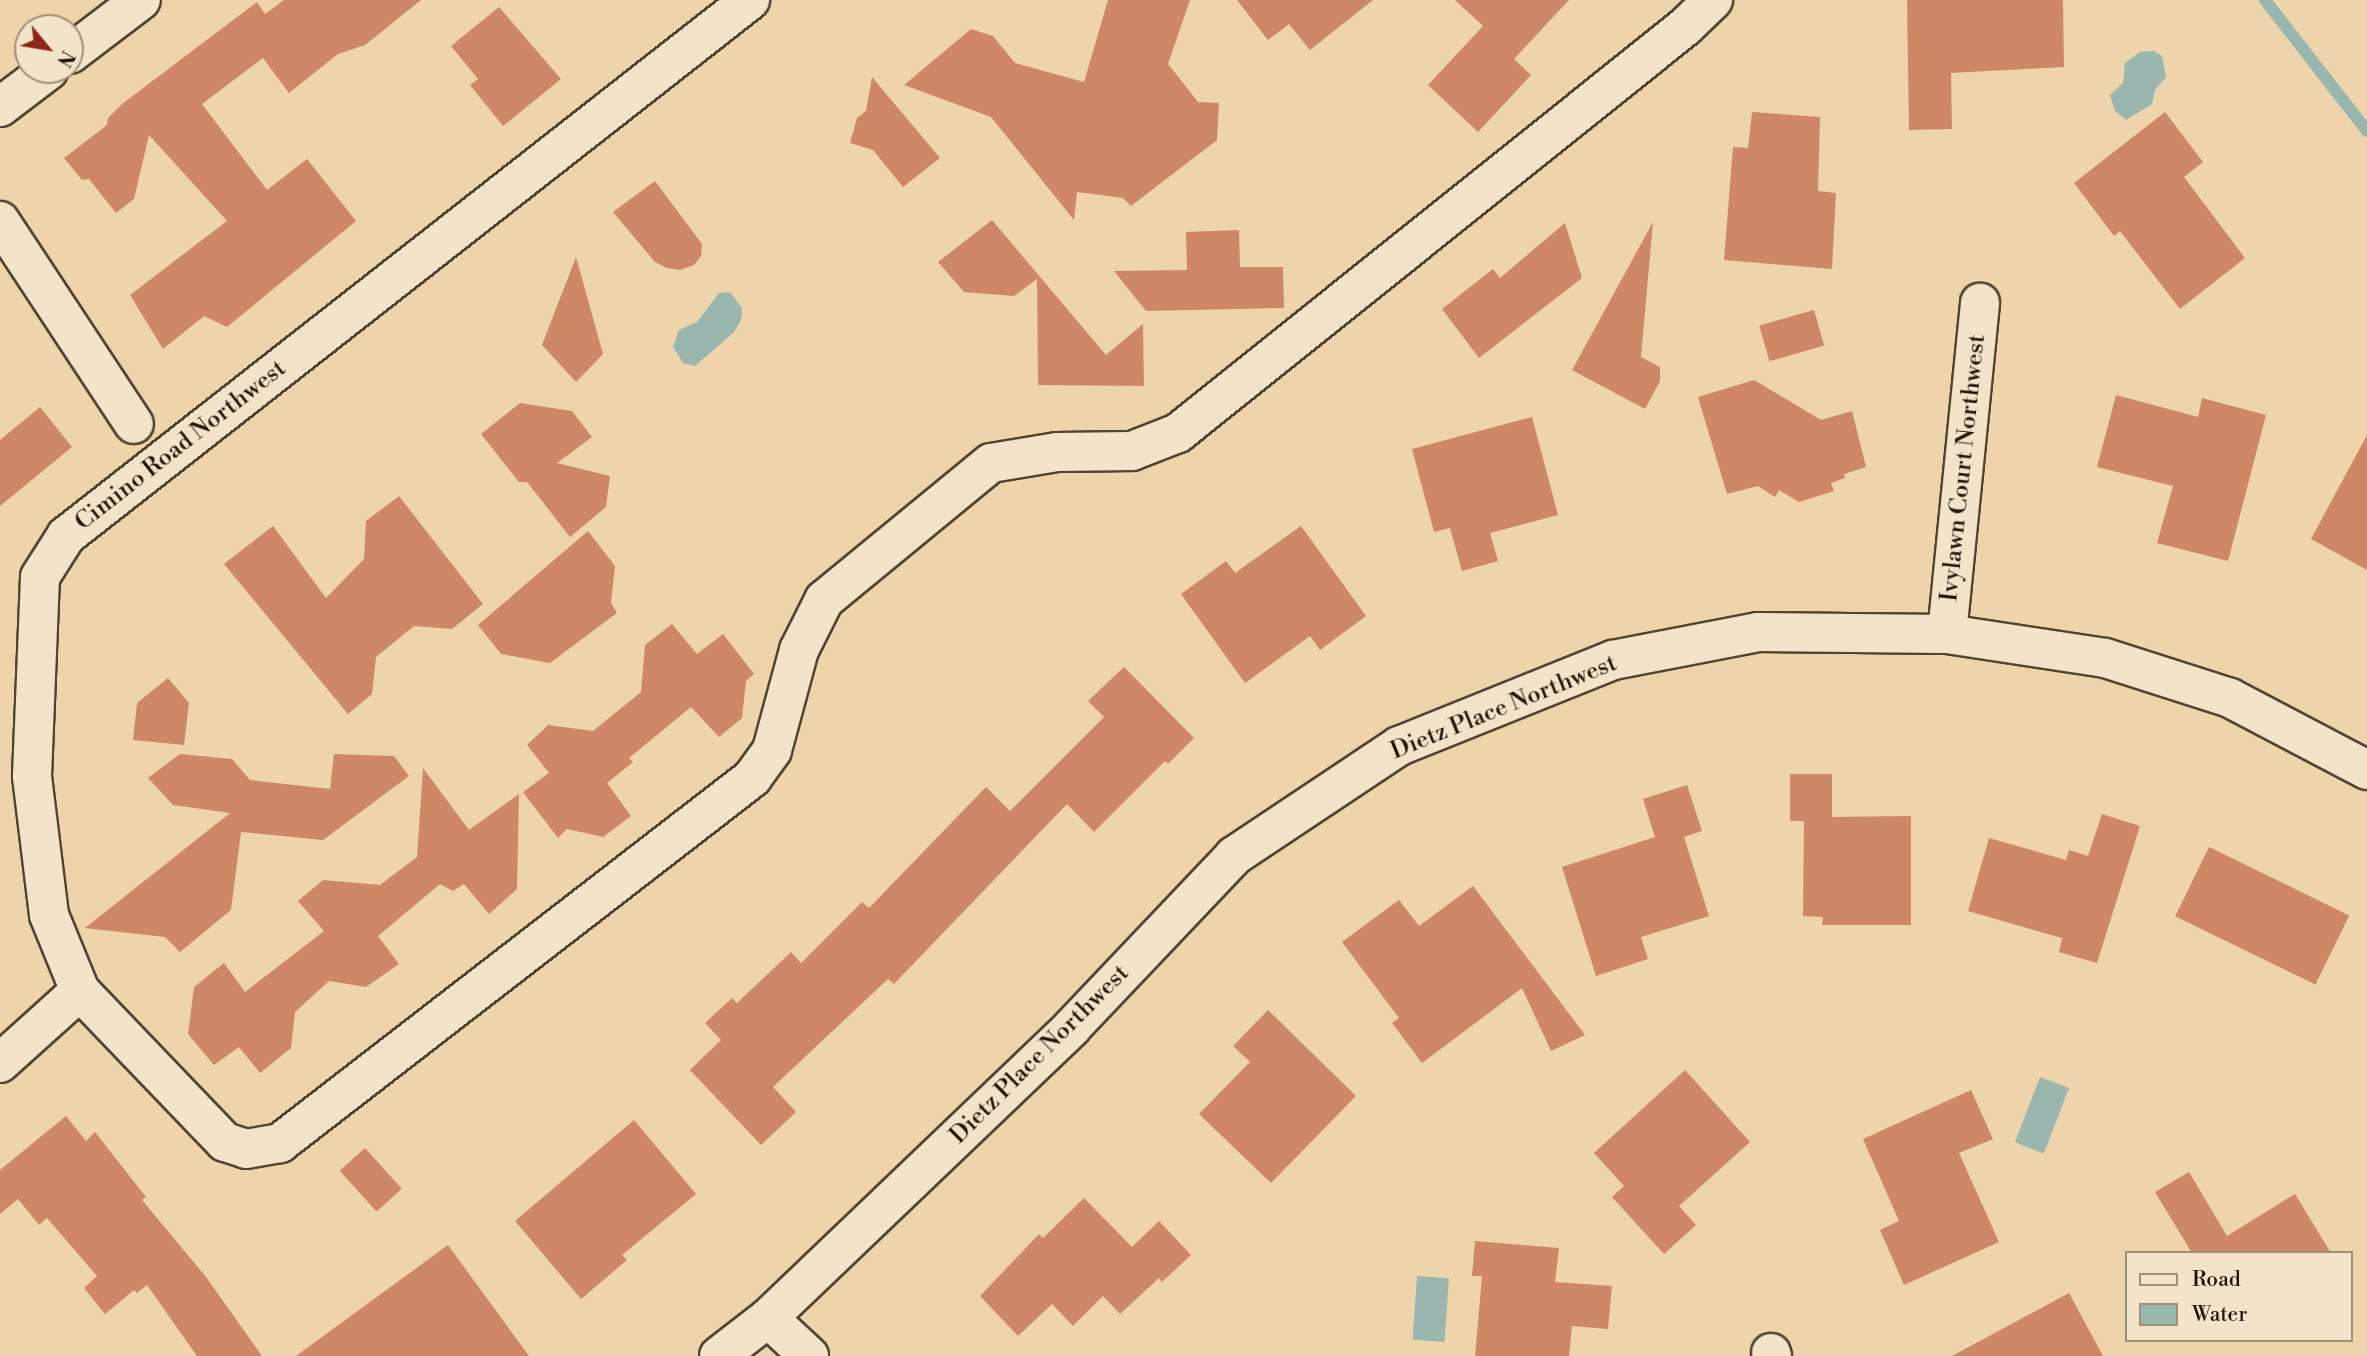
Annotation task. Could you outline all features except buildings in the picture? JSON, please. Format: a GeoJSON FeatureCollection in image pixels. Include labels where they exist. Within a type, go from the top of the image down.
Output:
{"type":"FeatureCollection","features":[{"type":"Feature","properties":{"kind":"street"},"geometry":{"type":"LineString","coordinates":[[84,43],[141,0]]}},
{"type":"Feature","properties":{"kind":"street","name":"Cimino Road Northwest"},"geometry":{"type":"LineString","coordinates":[[80,991],[49,915],[32,776],[40,577],[66,536],[750,0]]}},
{"type":"Feature","properties":{"kind":"street"},"geometry":{"type":"LineString","coordinates":[[0,1063],[80,991],[225,1142],[246,1149],[279,1143],[752,778],[772,750],[799,650],[824,600],[991,463],[1057,452],[1132,451],[1178,433],[1685,27],[1713,0]]}},
{"type":"Feature","properties":{"kind":"street"},"geometry":{"type":"LineString","coordinates":[[0,107],[30,84]]}},
{"type":"Feature","properties":{"kind":"street"},"geometry":{"type":"LineString","coordinates":[[0,221],[134,425]]}},
{"type":"Feature","properties":{"kind":"street","name":"Ivylawn Court Northwest"},"geometry":{"type":"LineString","coordinates":[[1947,634],[1980,303]]}},
{"type":"Feature","properties":{"kind":"street","name":"Dietz Place Northwest"},"geometry":{"type":"LineString","coordinates":[[719,1356],[768,1318],[1072,1027],[1234,856],[1399,746],[1613,660],[1758,632],[1947,634],[2105,658],[2230,698],[2367,770]]}},
{"type":"Feature","properties":{"kind":"street"},"geometry":{"type":"LineString","coordinates":[[768,1318],[809,1356]]}},
{"type":"Feature","properties":{"kind":"water"},"geometry":{"type":"Polygon","coordinates":[[[2154,51],[2162,56],[2166,77],[2155,90],[2152,104],[2126,120],[2115,111],[2110,95],[2123,83],[2125,63],[2140,52],[2154,51]]]}},
{"type":"Feature","properties":{"kind":"water"},"geometry":{"type":"Polygon","coordinates":[[[730,292],[742,308],[741,320],[734,332],[695,366],[683,363],[673,347],[679,330],[697,322],[719,293],[730,292]]]}},
{"type":"Feature","properties":{"kind":"water"},"geometry":{"type":"Polygon","coordinates":[[[2040,1077],[2069,1088],[2044,1153],[2015,1142],[2040,1077]]]}},
{"type":"Feature","properties":{"kind":"water"},"geometry":{"type":"Polygon","coordinates":[[[1417,1276],[1449,1278],[1444,1342],[1413,1340],[1417,1276]]]}},
{"type":"Feature","properties":{"kind":"waterway"},"geometry":{"type":"LineString","coordinates":[[2265,0],[2367,131]]}}]}
